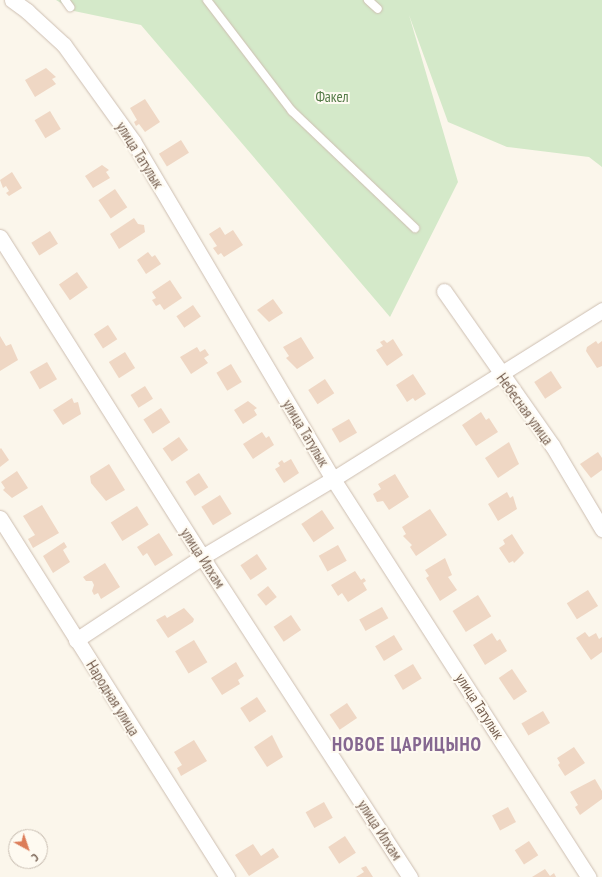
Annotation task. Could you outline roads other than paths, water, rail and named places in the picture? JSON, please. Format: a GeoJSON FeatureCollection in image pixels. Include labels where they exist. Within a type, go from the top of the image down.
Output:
{"type":"FeatureCollection","features":[{"type":"Feature","properties":{"kind":"street","name":"улица Татулык"},"geometry":{"type":"LineString","coordinates":[[12,0],[27,11],[64,45],[133,141],[333,479],[589,877]]}},
{"type":"Feature","properties":{"kind":"street","name":"улица Илхам"},"geometry":{"type":"LineString","coordinates":[[0,237],[202,557],[410,877]]}},
{"type":"Feature","properties":{"kind":"street","name":"Небесная улица"},"geometry":{"type":"LineString","coordinates":[[444,290],[500,374],[552,445],[602,529]]}},
{"type":"Feature","properties":{"kind":"street"},"geometry":{"type":"LineString","coordinates":[[76,640],[202,557],[333,479],[602,310]]}},
{"type":"Feature","properties":{"kind":"street","name":"Народная улица"},"geometry":{"type":"LineString","coordinates":[[0,518],[226,877]]}},
{"type":"Feature","properties":{"kind":"lane"},"geometry":{"type":"LineString","coordinates":[[207,0],[292,111],[415,228]]}},
{"type":"Feature","properties":{"kind":"lane"},"geometry":{"type":"LineString","coordinates":[[368,0],[378,9]]}},
{"type":"Feature","properties":{"kind":"district","name":"НОВОЕ ЦАРИЦЫНО"},"geometry":{"type":"Point","coordinates":[407,745]}},
{"type":"Feature","properties":{"kind":"park label","name":"Факел"},"geometry":{"type":"Point","coordinates":[332,97]}}]}
